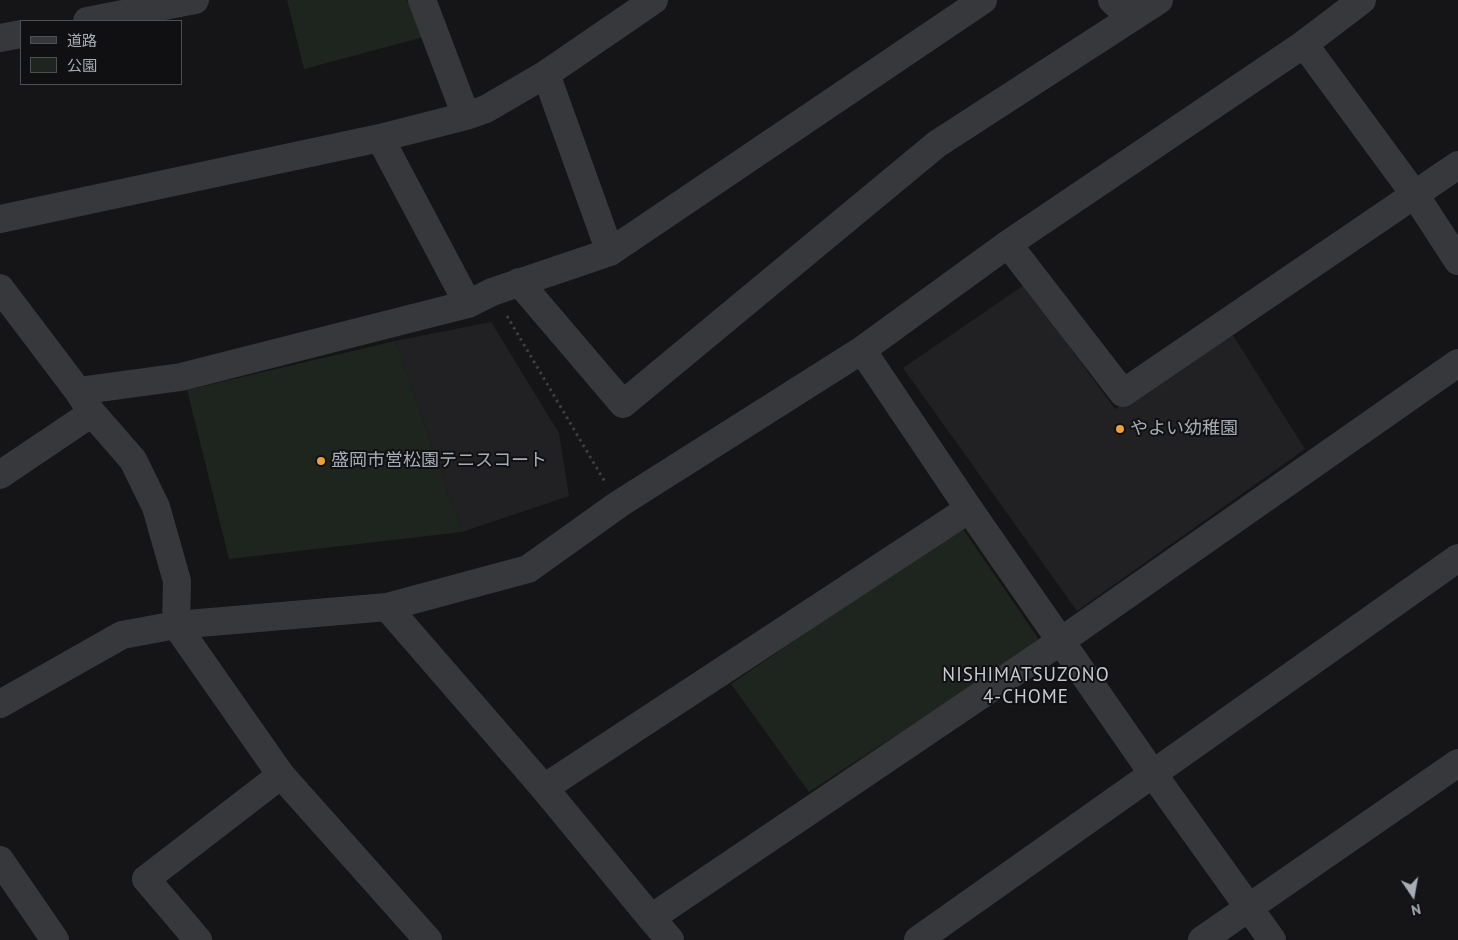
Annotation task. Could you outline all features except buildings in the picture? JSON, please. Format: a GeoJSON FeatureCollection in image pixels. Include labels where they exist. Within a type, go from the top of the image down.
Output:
{"type":"FeatureCollection","features":[{"type":"Feature","properties":{"kind":"street"},"geometry":{"type":"LineString","coordinates":[[92,20],[195,0]]}},
{"type":"Feature","properties":{"kind":"street"},"geometry":{"type":"LineString","coordinates":[[422,0],[466,116]]}},
{"type":"Feature","properties":{"kind":"street"},"geometry":{"type":"LineString","coordinates":[[0,219],[380,138],[466,116],[486,109],[546,74],[654,0]]}},
{"type":"Feature","properties":{"kind":"street"},"geometry":{"type":"LineString","coordinates":[[0,475],[85,402],[468,304],[492,292],[519,282],[610,252],[983,0]]}},
{"type":"Feature","properties":{"kind":"street"},"geometry":{"type":"LineString","coordinates":[[1112,0],[1131,18]]}},
{"type":"Feature","properties":{"kind":"street"},"geometry":{"type":"LineString","coordinates":[[519,282],[623,404],[937,144],[1160,0]]}},
{"type":"Feature","properties":{"kind":"street"},"geometry":{"type":"LineString","coordinates":[[0,704],[122,635],[176,625],[387,607],[528,569],[618,504],[862,350],[1008,244],[1304,44],[1362,0]]}},
{"type":"Feature","properties":{"kind":"street"},"geometry":{"type":"LineString","coordinates":[[0,38],[20,34]]}},
{"type":"Feature","properties":{"kind":"street"},"geometry":{"type":"LineString","coordinates":[[1304,44],[1415,196],[1458,261]]}},
{"type":"Feature","properties":{"kind":"street"},"geometry":{"type":"LineString","coordinates":[[546,74],[610,252]]}},
{"type":"Feature","properties":{"kind":"street"},"geometry":{"type":"LineString","coordinates":[[380,138],[468,304]]}},
{"type":"Feature","properties":{"kind":"street"},"geometry":{"type":"LineString","coordinates":[[1008,244],[1123,394],[1458,165]]}},
{"type":"Feature","properties":{"kind":"street"},"geometry":{"type":"LineString","coordinates":[[0,288],[85,402],[133,460],[156,507],[177,582],[176,625],[281,775],[428,940]]}},
{"type":"Feature","properties":{"kind":"street"},"geometry":{"type":"LineString","coordinates":[[862,350],[1153,774],[1272,940]]}},
{"type":"Feature","properties":{"kind":"street"},"geometry":{"type":"LineString","coordinates":[[651,918],[1061,641],[1458,363]]}},
{"type":"Feature","properties":{"kind":"street"},"geometry":{"type":"LineString","coordinates":[[544,788],[969,508]]}},
{"type":"Feature","properties":{"kind":"street"},"geometry":{"type":"LineString","coordinates":[[918,940],[1458,558]]}},
{"type":"Feature","properties":{"kind":"street"},"geometry":{"type":"LineString","coordinates":[[387,607],[544,788],[670,940]]}},
{"type":"Feature","properties":{"kind":"street"},"geometry":{"type":"LineString","coordinates":[[1202,940],[1458,763]]}},
{"type":"Feature","properties":{"kind":"street"},"geometry":{"type":"LineString","coordinates":[[198,940],[146,879],[281,775]]}},
{"type":"Feature","properties":{"kind":"street"},"geometry":{"type":"LineString","coordinates":[[0,860],[55,940]]}},
{"type":"Feature","properties":{"kind":"path"},"geometry":{"type":"LineString","coordinates":[[492,292],[618,504]]}},
{"type":"Feature","properties":{"kind":"shaded area","name":"やよい幼稚園"},"geometry":{"type":"Polygon","coordinates":[[[1024,285],[1115,409],[1232,334],[1305,449],[1077,611],[903,368],[1024,285]]]}},
{"type":"Feature","properties":{"kind":"shaded area"},"geometry":{"type":"Polygon","coordinates":[[[491,322],[559,433],[569,496],[462,532],[395,341],[491,322]]]}},
{"type":"Feature","properties":{"kind":"green space"},"geometry":{"type":"Polygon","coordinates":[[[287,0],[407,0],[424,37],[304,69],[287,0]]]}},
{"type":"Feature","properties":{"kind":"green space","name":"盛岡市営松園テニスコート"},"geometry":{"type":"Polygon","coordinates":[[[395,341],[462,532],[229,559],[187,390],[395,341]]]}},
{"type":"Feature","properties":{"kind":"green space"},"geometry":{"type":"Polygon","coordinates":[[[961,526],[1040,641],[809,792],[731,684],[961,526]]]}},
{"type":"Feature","properties":{"kind":"place","name":"やよい幼稚園"},"geometry":{"type":"Point","coordinates":[1120,429]}},
{"type":"Feature","properties":{"kind":"place","name":"盛岡市営松園テニスコート"},"geometry":{"type":"Point","coordinates":[321,461]}},
{"type":"Feature","properties":{"kind":"district","name":"NISHIMATSUZONO 4-CHOME"},"geometry":{"type":"Point","coordinates":[1026,687]}}]}
